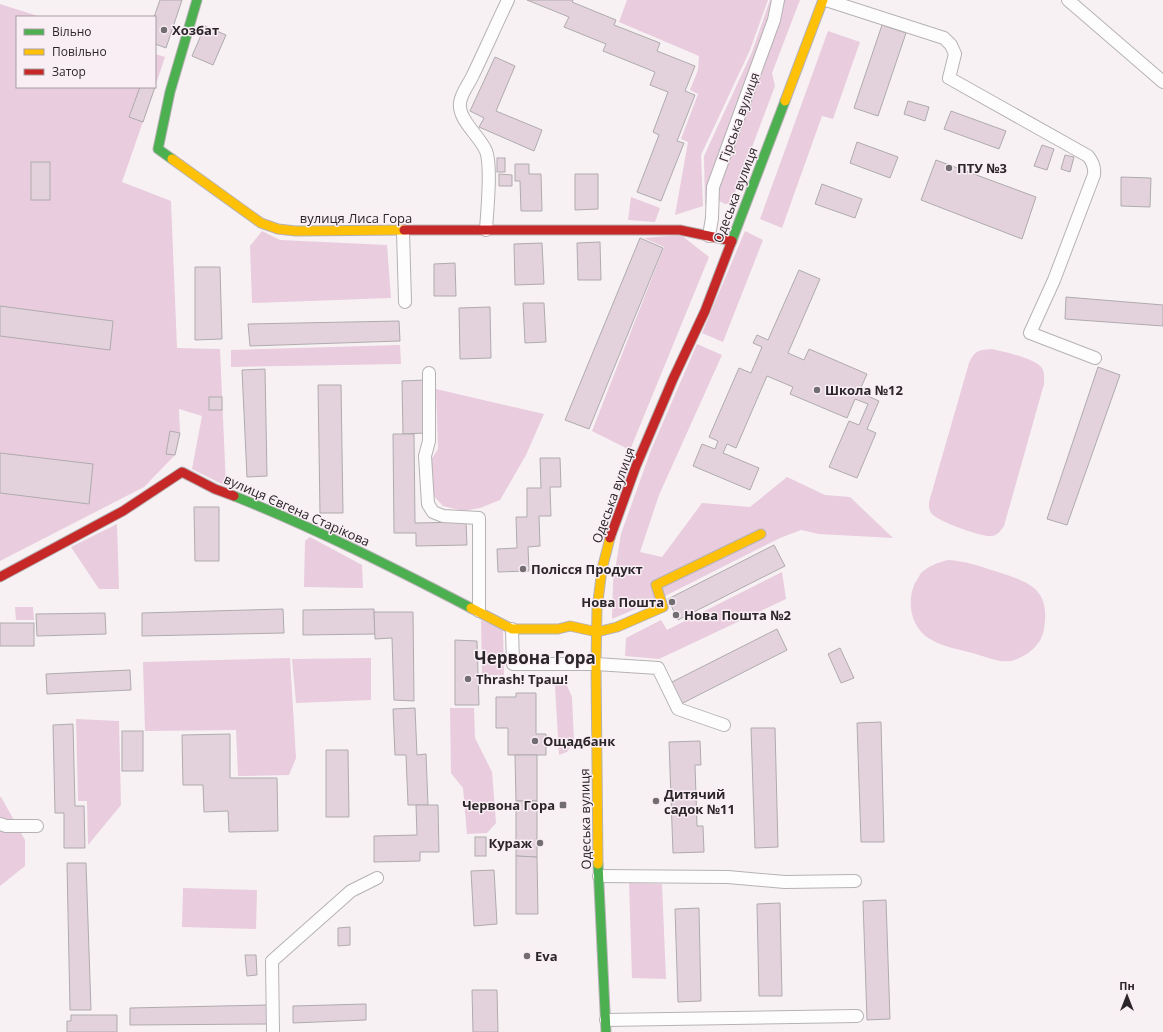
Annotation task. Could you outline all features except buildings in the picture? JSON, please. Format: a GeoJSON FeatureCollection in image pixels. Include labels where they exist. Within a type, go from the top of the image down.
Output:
{"type":"FeatureCollection","features":[{"type":"Feature","properties":{"kind":"street","name":"вулиця Лиса Гора"},"geometry":{"type":"LineString","coordinates":[[197,0],[187,31],[163,122],[158,149],[261,223],[278,229],[296,232],[486,230],[559,232],[680,230],[732,241]]}},
{"type":"Feature","properties":{"kind":"street"},"geometry":{"type":"LineString","coordinates":[[486,230],[488,164],[486,151],[479,139],[469,127],[463,116],[460,105],[462,95],[508,0]]}},
{"type":"Feature","properties":{"kind":"street","name":"Гірська вулиця"},"geometry":{"type":"LineString","coordinates":[[709,236],[712,218],[713,187],[774,20],[778,0]]}},
{"type":"Feature","properties":{"kind":"street"},"geometry":{"type":"LineString","coordinates":[[824,0],[944,38],[951,45],[956,54],[949,78],[1088,156],[1092,161],[1095,168],[1094,175],[1054,280],[1030,333],[1095,358]]}},
{"type":"Feature","properties":{"kind":"street","name":"Одеська вулиця"},"geometry":{"type":"LineString","coordinates":[[606,1032],[599,876],[596,664],[597,610],[602,569],[611,536],[636,466],[673,379],[705,311],[824,0]]}},
{"type":"Feature","properties":{"kind":"street"},"geometry":{"type":"LineString","coordinates":[[1068,0],[1163,82]]}},
{"type":"Feature","properties":{"kind":"street"},"geometry":{"type":"LineString","coordinates":[[403,231],[405,302]]}},
{"type":"Feature","properties":{"kind":"street"},"geometry":{"type":"LineString","coordinates":[[429,373],[429,441],[425,456],[428,504],[432,512],[443,516],[479,518],[479,611]]}},
{"type":"Feature","properties":{"kind":"street","name":"вулиця Євгена Старікова"},"geometry":{"type":"LineString","coordinates":[[0,577],[123,511],[182,472],[384,563],[512,629],[558,629],[570,626],[597,632]]}},
{"type":"Feature","properties":{"kind":"street"},"geometry":{"type":"LineString","coordinates":[[597,632],[617,627],[664,607],[656,585],[761,534]]}},
{"type":"Feature","properties":{"kind":"street"},"geometry":{"type":"LineString","coordinates":[[512,629],[513,664],[596,664],[658,668],[678,709],[724,725]]}},
{"type":"Feature","properties":{"kind":"street"},"geometry":{"type":"LineString","coordinates":[[0,824],[6,826],[37,826]]}},
{"type":"Feature","properties":{"kind":"street"},"geometry":{"type":"LineString","coordinates":[[599,876],[728,878],[785,882],[855,881]]}},
{"type":"Feature","properties":{"kind":"street"},"geometry":{"type":"LineString","coordinates":[[273,1032],[272,961],[351,891],[377,878]]}},
{"type":"Feature","properties":{"kind":"street"},"geometry":{"type":"LineString","coordinates":[[606,1020],[857,1016]]}},
{"type":"Feature","properties":{"kind":"shaded area"},"geometry":{"type":"Polygon","coordinates":[[[627,0],[768,0],[750,50],[701,155],[703,206],[675,215],[688,142],[681,139],[698,94],[690,90],[698,70],[699,56],[619,22],[627,0]]]}},
{"type":"Feature","properties":{"kind":"shaded area"},"geometry":{"type":"Polygon","coordinates":[[[770,0],[800,0],[772,73],[775,86],[731,203],[725,204],[718,200],[705,205],[704,156],[752,52],[770,0]]]}},
{"type":"Feature","properties":{"kind":"shaded area"},"geometry":{"type":"Polygon","coordinates":[[[0,4],[38,16],[16,16],[16,88],[155,88],[122,182],[171,201],[177,348],[220,349],[226,486],[192,469],[202,416],[179,409],[180,433],[175,455],[144,487],[0,561],[0,4]]]}},
{"type":"Feature","properties":{"kind":"shaded area"},"geometry":{"type":"Polygon","coordinates":[[[828,31],[860,42],[833,119],[822,116],[782,228],[760,219],[828,31]]]}},
{"type":"Feature","properties":{"kind":"shaded area"},"geometry":{"type":"Polygon","coordinates":[[[156,54],[165,57],[156,84],[156,54]]]}},
{"type":"Feature","properties":{"kind":"shaded area"},"geometry":{"type":"Polygon","coordinates":[[[631,197],[660,208],[655,222],[628,220],[631,197]]]}},
{"type":"Feature","properties":{"kind":"shaded area"},"geometry":{"type":"Polygon","coordinates":[[[262,231],[280,240],[387,245],[391,298],[252,303],[250,246],[262,231]]]}},
{"type":"Feature","properties":{"kind":"shaded area"},"geometry":{"type":"Polygon","coordinates":[[[745,231],[763,240],[723,342],[702,333],[745,231]]]}},
{"type":"Feature","properties":{"kind":"shaded area"},"geometry":{"type":"Polygon","coordinates":[[[681,235],[709,257],[630,450],[592,431],[664,247],[644,238],[681,235]]]}},
{"type":"Feature","properties":{"kind":"shaded area"},"geometry":{"type":"Polygon","coordinates":[[[697,344],[722,355],[659,495],[640,552],[662,557],[702,503],[750,507],[787,477],[825,495],[850,497],[893,538],[819,534],[801,530],[780,538],[659,599],[612,619],[613,582],[621,534],[651,450],[697,344]]]}},
{"type":"Feature","properties":{"kind":"shaded area"},"geometry":{"type":"Polygon","coordinates":[[[400,345],[401,364],[231,367],[231,350],[400,345]]]}},
{"type":"Feature","properties":{"kind":"shaded area"},"geometry":{"type":"Polygon","coordinates":[[[992,349],[1019,356],[1038,364],[1044,372],[1044,384],[1004,526],[998,533],[992,536],[987,536],[971,532],[942,521],[931,513],[929,509],[929,502],[969,363],[975,353],[992,349]]]}},
{"type":"Feature","properties":{"kind":"shaded area"},"geometry":{"type":"Polygon","coordinates":[[[436,389],[544,414],[526,455],[500,500],[480,508],[463,511],[443,506],[432,494],[429,463],[438,449],[436,389]]]}},
{"type":"Feature","properties":{"kind":"shaded area"},"geometry":{"type":"Polygon","coordinates":[[[117,524],[119,589],[99,589],[71,547],[117,524]]]}},
{"type":"Feature","properties":{"kind":"shaded area"},"geometry":{"type":"Polygon","coordinates":[[[310,537],[362,565],[363,588],[304,587],[305,541],[310,537]]]}},
{"type":"Feature","properties":{"kind":"shaded area"},"geometry":{"type":"Polygon","coordinates":[[[948,560],[995,571],[1018,579],[1034,588],[1040,595],[1044,604],[1045,615],[1043,634],[1041,639],[1031,651],[1012,661],[991,659],[935,642],[918,628],[912,614],[911,606],[912,590],[915,583],[921,573],[927,568],[948,560]]]}},
{"type":"Feature","properties":{"kind":"shaded area"},"geometry":{"type":"Polygon","coordinates":[[[782,572],[786,599],[659,659],[625,656],[626,638],[661,620],[667,630],[782,572]]]}},
{"type":"Feature","properties":{"kind":"shaded area"},"geometry":{"type":"Polygon","coordinates":[[[15,607],[33,607],[34,620],[16,620],[15,607]]]}},
{"type":"Feature","properties":{"kind":"shaded area"},"geometry":{"type":"Polygon","coordinates":[[[481,620],[503,629],[504,675],[482,675],[481,620]]]}},
{"type":"Feature","properties":{"kind":"shaded area"},"geometry":{"type":"Polygon","coordinates":[[[290,658],[296,758],[289,775],[238,776],[236,730],[145,731],[143,662],[290,658]]]}},
{"type":"Feature","properties":{"kind":"shaded area"},"geometry":{"type":"Polygon","coordinates":[[[371,658],[371,700],[296,703],[292,659],[371,658]]]}},
{"type":"Feature","properties":{"kind":"shaded area"},"geometry":{"type":"Polygon","coordinates":[[[540,679],[565,681],[572,697],[574,741],[567,752],[559,755],[555,686],[540,682],[540,679]]]}},
{"type":"Feature","properties":{"kind":"shaded area"},"geometry":{"type":"Polygon","coordinates":[[[450,708],[474,708],[475,738],[492,772],[496,823],[487,833],[467,834],[463,788],[451,773],[450,708]]]}},
{"type":"Feature","properties":{"kind":"shaded area"},"geometry":{"type":"Polygon","coordinates":[[[76,719],[119,721],[121,805],[88,845],[87,801],[78,801],[76,719]]]}},
{"type":"Feature","properties":{"kind":"shaded area"},"geometry":{"type":"Polygon","coordinates":[[[0,797],[25,840],[25,866],[0,886],[0,797]]]}},
{"type":"Feature","properties":{"kind":"shaded area"},"geometry":{"type":"Polygon","coordinates":[[[629,883],[662,884],[666,979],[632,978],[629,883]]]}},
{"type":"Feature","properties":{"kind":"shaded area"},"geometry":{"type":"Polygon","coordinates":[[[183,888],[257,890],[256,929],[182,927],[183,888]]]}},
{"type":"Feature","properties":{"kind":"traffic: fast"},"geometry":{"type":"LineString","coordinates":[[172,159],[158,149],[170,92],[197,0]]}},
{"type":"Feature","properties":{"kind":"traffic: fast"},"geometry":{"type":"LineString","coordinates":[[731,243],[785,101]]}},
{"type":"Feature","properties":{"kind":"traffic: fast"},"geometry":{"type":"LineString","coordinates":[[234,496],[264,508],[384,563],[471,608]]}},
{"type":"Feature","properties":{"kind":"traffic: fast"},"geometry":{"type":"LineString","coordinates":[[598,864],[606,1032]]}},
{"type":"Feature","properties":{"kind":"traffic: slow"},"geometry":{"type":"LineString","coordinates":[[785,101],[823,0]]}},
{"type":"Feature","properties":{"kind":"traffic: slow"},"geometry":{"type":"LineString","coordinates":[[172,159],[261,223],[278,229],[296,231],[404,230]]}},
{"type":"Feature","properties":{"kind":"traffic: slow"},"geometry":{"type":"LineString","coordinates":[[471,608],[512,629],[558,629],[570,626],[597,632],[617,627],[663,607],[656,585],[761,534]]}},
{"type":"Feature","properties":{"kind":"traffic: slow"},"geometry":{"type":"LineString","coordinates":[[598,864],[596,664],[597,609],[602,569],[610,538]]}},
{"type":"Feature","properties":{"kind":"traffic: jam"},"geometry":{"type":"LineString","coordinates":[[404,230],[680,230],[732,241]]}},
{"type":"Feature","properties":{"kind":"traffic: jam"},"geometry":{"type":"LineString","coordinates":[[610,538],[636,466],[673,379],[705,311],[731,243]]}},
{"type":"Feature","properties":{"kind":"traffic: jam"},"geometry":{"type":"LineString","coordinates":[[0,577],[123,511],[182,472],[215,489],[234,496]]}},
{"type":"Feature","properties":{"kind":"place","name":"Хозбат"},"geometry":{"type":"Point","coordinates":[164,30]}},
{"type":"Feature","properties":{"kind":"place","name":"ПТУ №3"},"geometry":{"type":"Point","coordinates":[949,168]}},
{"type":"Feature","properties":{"kind":"place","name":"Школа №12"},"geometry":{"type":"Point","coordinates":[817,390]}},
{"type":"Feature","properties":{"kind":"place","name":"Полісся Продукт"},"geometry":{"type":"Point","coordinates":[523,569]}},
{"type":"Feature","properties":{"kind":"place","name":"Нова Пошта"},"geometry":{"type":"Point","coordinates":[672,602]}},
{"type":"Feature","properties":{"kind":"place","name":"Нова Пошта №2"},"geometry":{"type":"Point","coordinates":[676,615]}},
{"type":"Feature","properties":{"kind":"place","name":"Thrash! Траш!"},"geometry":{"type":"Point","coordinates":[468,679]}},
{"type":"Feature","properties":{"kind":"place","name":"Ощадбанк"},"geometry":{"type":"Point","coordinates":[535,741]}},
{"type":"Feature","properties":{"kind":"place","name":"Дитячий садок №11"},"geometry":{"type":"Point","coordinates":[656,801]}},
{"type":"Feature","properties":{"kind":"place","name":"Червона Гора"},"geometry":{"type":"Point","coordinates":[563,805]}},
{"type":"Feature","properties":{"kind":"place","name":"Кураж"},"geometry":{"type":"Point","coordinates":[540,843]}},
{"type":"Feature","properties":{"kind":"place","name":"Eva"},"geometry":{"type":"Point","coordinates":[527,956]}},
{"type":"Feature","properties":{"kind":"district","name":"Червона Гора"},"geometry":{"type":"Point","coordinates":[535,657]}}]}
